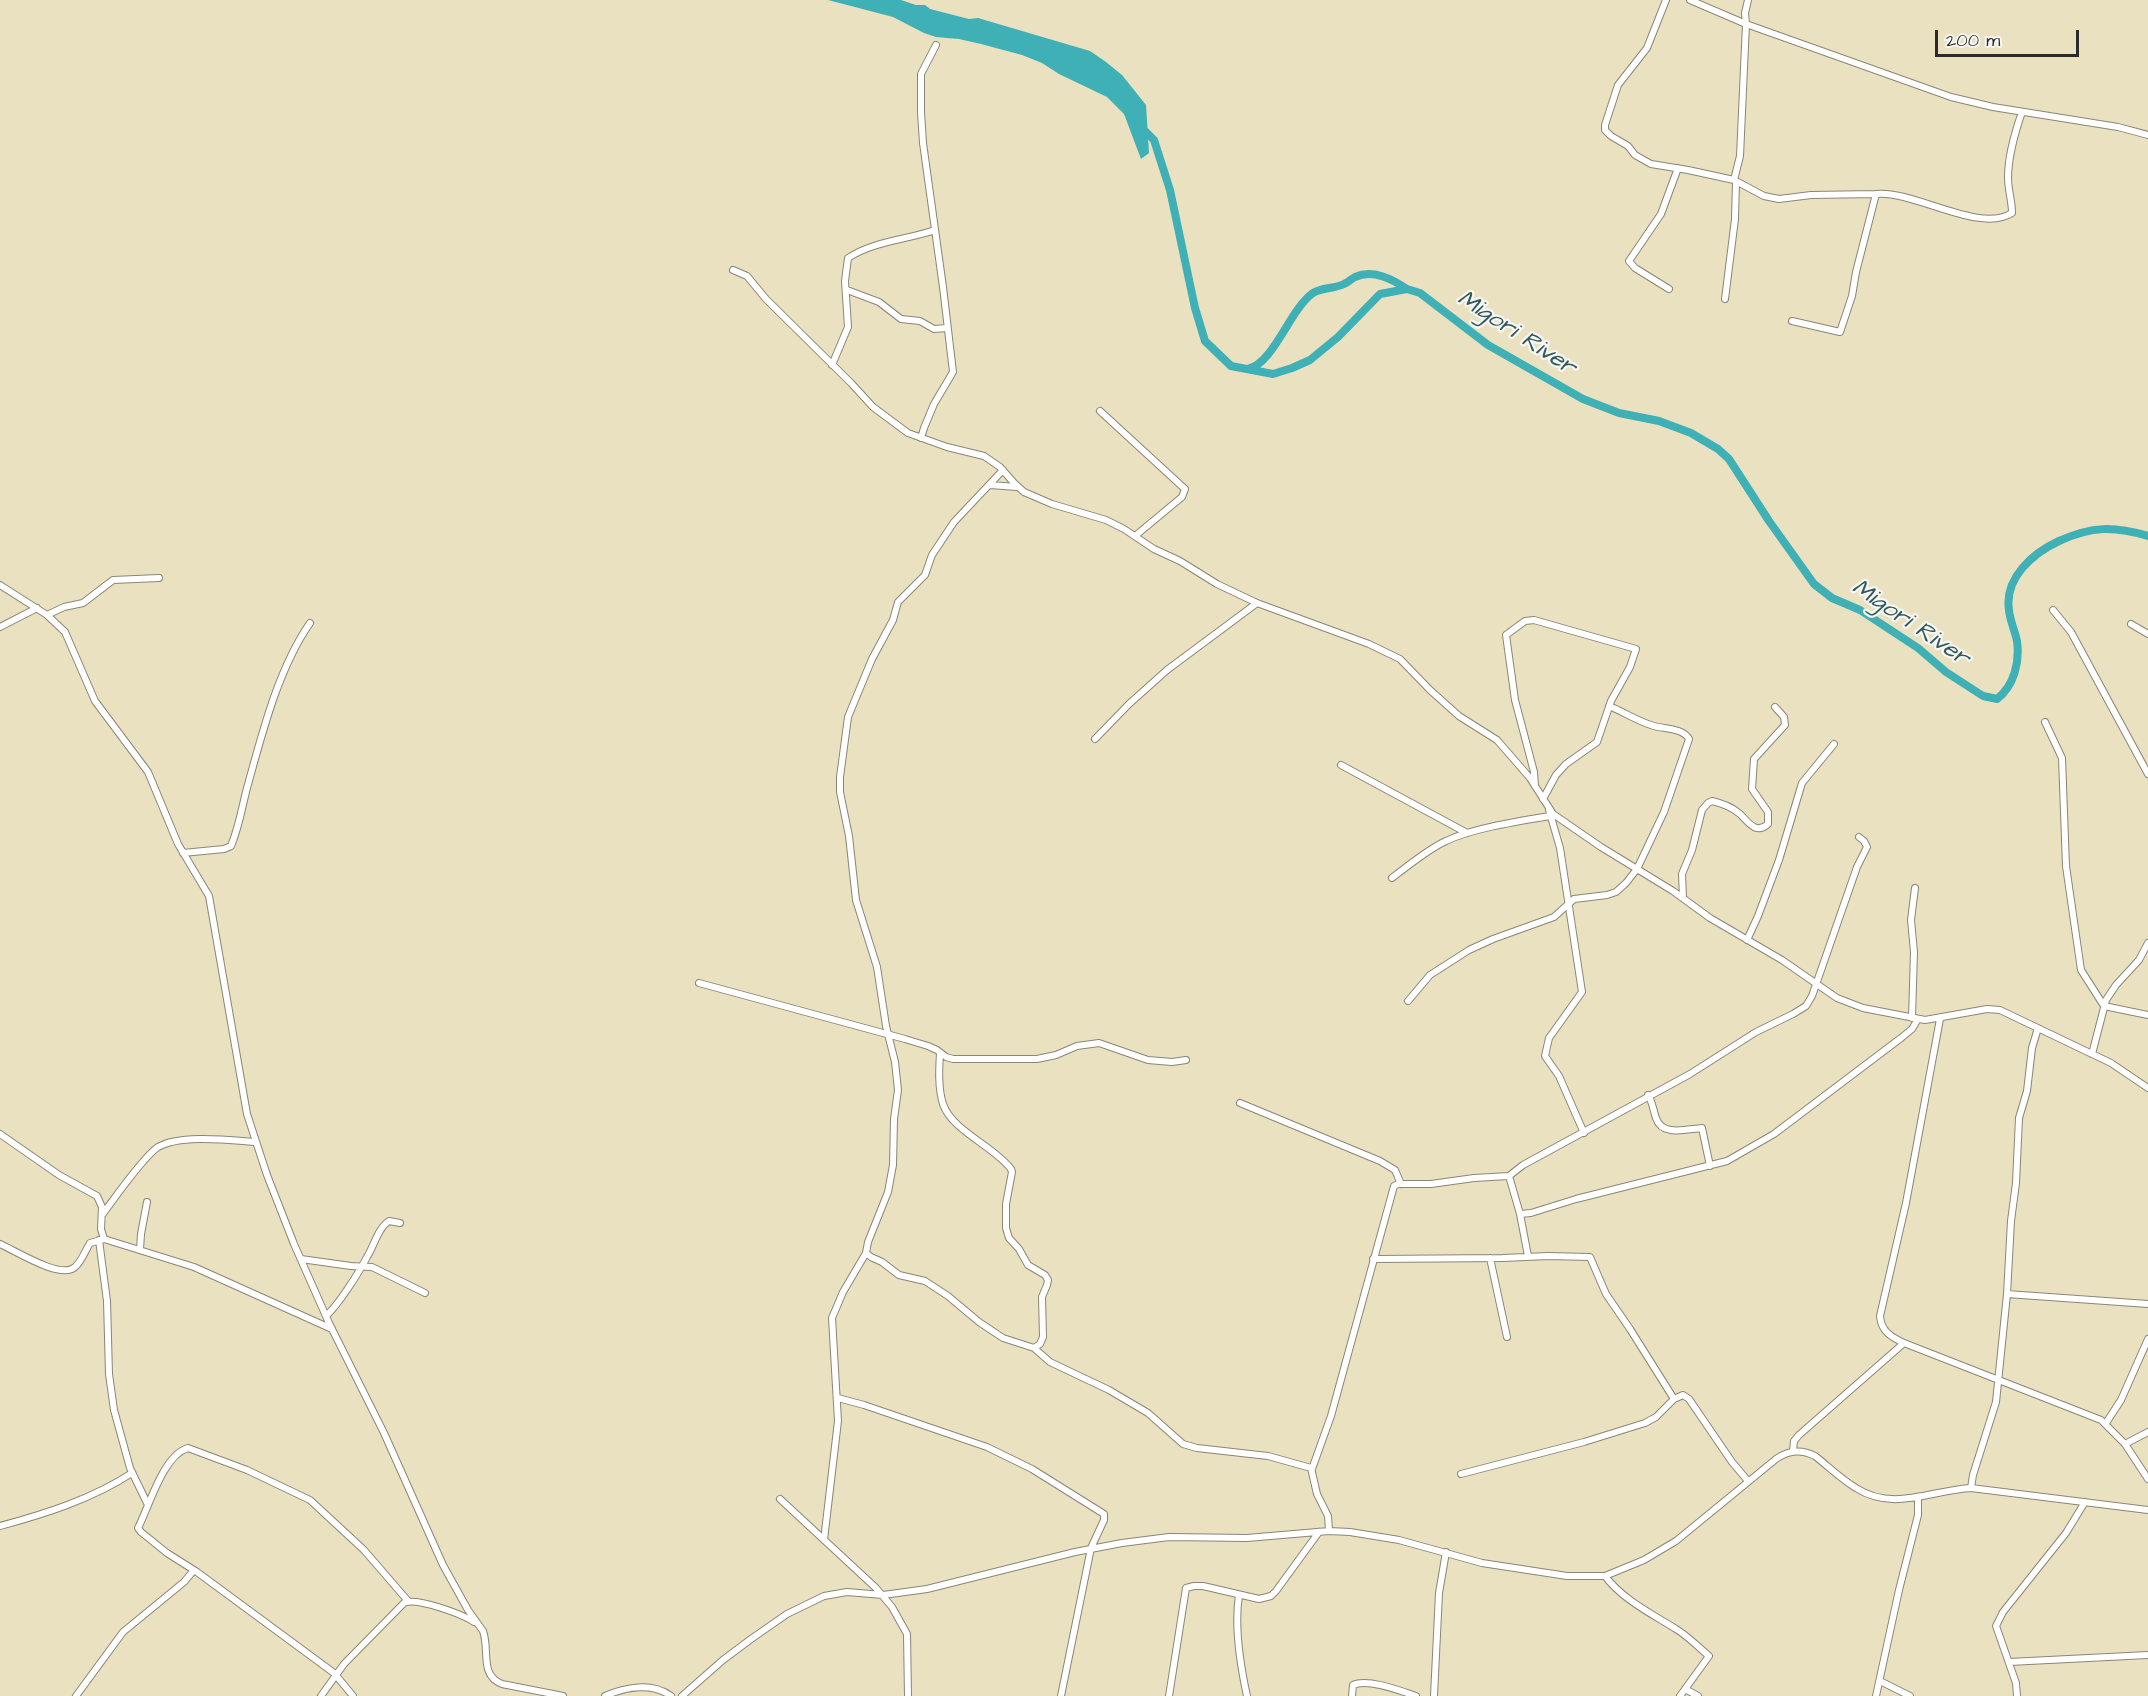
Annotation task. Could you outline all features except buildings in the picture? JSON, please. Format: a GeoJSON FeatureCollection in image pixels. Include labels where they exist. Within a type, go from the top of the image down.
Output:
{"type":"FeatureCollection","features":[{"type":"Feature","properties":{"kind":"street"},"geometry":{"type":"LineString","coordinates":[[1666,0],[1647,48],[1618,86],[1605,127],[1614,138],[1628,146],[1635,155],[1651,164],[1735,180],[1764,196],[1779,199],[1811,195],[1898,195],[1939,208],[1974,216],[1997,218],[2012,213],[2008,188],[2011,156],[2015,132],[2022,111]]}},
{"type":"Feature","properties":{"kind":"street"},"geometry":{"type":"LineString","coordinates":[[1690,0],[1746,24],[1942,94],[1970,102],[2080,120],[2148,135]]}},
{"type":"Feature","properties":{"kind":"street"},"geometry":{"type":"LineString","coordinates":[[1725,299],[1735,219],[1735,180],[1740,156],[1745,13],[1748,0]]}},
{"type":"Feature","properties":{"kind":"street"},"geometry":{"type":"LineString","coordinates":[[921,438],[934,404],[953,372],[928,166],[923,143],[921,74],[936,45]]}},
{"type":"Feature","properties":{"kind":"street"},"geometry":{"type":"LineString","coordinates":[[1669,289],[1635,268],[1629,261],[1660,214],[1678,168]]}},
{"type":"Feature","properties":{"kind":"street"},"geometry":{"type":"LineString","coordinates":[[1792,321],[1840,332],[1852,296],[1854,277],[1876,194]]}},
{"type":"Feature","properties":{"kind":"street"},"geometry":{"type":"LineString","coordinates":[[832,365],[848,327],[846,265],[851,256],[894,240],[910,238],[935,230]]}},
{"type":"Feature","properties":{"kind":"street"},"geometry":{"type":"LineString","coordinates":[[732,270],[747,276],[766,299],[873,407],[908,433],[984,456],[1004,470],[1017,487]]}},
{"type":"Feature","properties":{"kind":"street"},"geometry":{"type":"LineString","coordinates":[[847,290],[879,302],[901,319],[920,321],[934,329],[947,328]]}},
{"type":"Feature","properties":{"kind":"street"},"geometry":{"type":"LineString","coordinates":[[1100,411],[1185,489],[1182,497],[1135,536]]}},
{"type":"Feature","properties":{"kind":"street"},"geometry":{"type":"LineString","coordinates":[[824,1540],[836,1445],[838,1398],[832,1318],[843,1292],[866,1253],[868,1242],[887,1197],[893,1165],[894,1119],[898,1090],[875,958],[856,900],[849,836],[840,792],[848,717],[872,659],[893,620],[898,602],[924,577],[932,555],[954,522],[1004,470]]}},
{"type":"Feature","properties":{"kind":"street"},"geometry":{"type":"LineString","coordinates":[[990,484],[1017,487],[1052,504],[1106,520],[1154,549],[1257,603],[1369,644],[1400,659],[1459,716],[1497,740],[1535,786],[1553,814],[1710,918],[1782,960],[1840,1000],[1855,1006],[1915,1019],[1940,1019],[1993,1009],[2019,1018],[2121,1068],[2148,1088]]}},
{"type":"Feature","properties":{"kind":"street"},"geometry":{"type":"LineString","coordinates":[[47,615],[64,607],[83,603],[113,580],[159,578]]}},
{"type":"Feature","properties":{"kind":"street"},"geometry":{"type":"LineString","coordinates":[[0,585],[37,608],[63,628],[90,692],[99,708],[148,772],[171,830],[204,886],[211,902],[247,1114],[255,1142],[326,1316],[381,1426],[450,1578],[486,1641],[486,1669],[495,1682],[563,1696]]}},
{"type":"Feature","properties":{"kind":"street"},"geometry":{"type":"LineString","coordinates":[[1095,739],[1167,670],[1257,603]]}},
{"type":"Feature","properties":{"kind":"street"},"geometry":{"type":"LineString","coordinates":[[0,627],[37,608]]}},
{"type":"Feature","properties":{"kind":"street"},"geometry":{"type":"LineString","coordinates":[[2053,610],[2071,632],[2148,774]]}},
{"type":"Feature","properties":{"kind":"street"},"geometry":{"type":"LineString","coordinates":[[1535,786],[1534,772],[1513,691],[1507,633],[1525,621],[1534,620],[1636,649],[1630,667],[1610,706],[1596,744],[1573,757],[1566,764],[1556,775],[1543,799]]}},
{"type":"Feature","properties":{"kind":"street"},"geometry":{"type":"LineString","coordinates":[[183,853],[219,850],[231,846],[270,709],[291,656],[310,623]]}},
{"type":"Feature","properties":{"kind":"street"},"geometry":{"type":"LineString","coordinates":[[2131,624],[2148,634]]}},
{"type":"Feature","properties":{"kind":"street"},"geometry":{"type":"LineString","coordinates":[[1408,1001],[1430,975],[1459,956],[1493,939],[1554,917],[1574,899],[1616,892],[1637,869],[1668,802],[1686,750],[1688,737],[1680,732],[1648,724],[1610,706]]}},
{"type":"Feature","properties":{"kind":"street"},"geometry":{"type":"LineString","coordinates":[[1683,898],[1682,874],[1692,850],[1702,810],[1706,804],[1712,801],[1725,806],[1739,813],[1745,821],[1757,828],[1768,824],[1768,812],[1753,792],[1751,783],[1755,757],[1785,725],[1784,717],[1775,707]]}},
{"type":"Feature","properties":{"kind":"street"},"geometry":{"type":"LineString","coordinates":[[2045,722],[2062,758],[2066,866],[2081,970],[2104,1006],[2148,1015]]}},
{"type":"Feature","properties":{"kind":"street"},"geometry":{"type":"LineString","coordinates":[[1747,940],[1779,860],[1802,783],[1834,744]]}},
{"type":"Feature","properties":{"kind":"street"},"geometry":{"type":"LineString","coordinates":[[1341,765],[1467,833]]}},
{"type":"Feature","properties":{"kind":"street"},"geometry":{"type":"LineString","coordinates":[[1548,807],[1560,848],[1582,992],[1549,1038],[1545,1055],[1559,1076],[1584,1133]]}},
{"type":"Feature","properties":{"kind":"street"},"geometry":{"type":"LineString","coordinates":[[1392,878],[1437,845],[1467,833],[1550,816]]}},
{"type":"Feature","properties":{"kind":"street"},"geometry":{"type":"LineString","coordinates":[[1329,1531],[1328,1516],[1317,1494],[1312,1469],[1331,1416],[1392,1190],[1396,1185],[1401,1184],[1424,1185],[1509,1176],[1523,1165],[1584,1133],[1593,1125],[1690,1074],[1756,1032],[1801,1010],[1810,1000],[1857,867],[1867,847],[1859,837]]}},
{"type":"Feature","properties":{"kind":"street"},"geometry":{"type":"LineString","coordinates":[[1520,1214],[1531,1213],[1734,1158],[1774,1134],[1912,1029],[1915,1019],[1911,920],[1915,888]]}},
{"type":"Feature","properties":{"kind":"street"},"geometry":{"type":"LineString","coordinates":[[2092,1054],[2104,1006],[2110,993],[2139,960],[2148,943]]}},
{"type":"Feature","properties":{"kind":"street"},"geometry":{"type":"LineString","coordinates":[[699,983],[924,1045],[953,1059],[1037,1059],[1062,1053],[1077,1046],[1099,1043],[1148,1060],[1172,1062],[1186,1060]]}},
{"type":"Feature","properties":{"kind":"street"},"geometry":{"type":"LineString","coordinates":[[1940,1019],[1904,1213],[1880,1316],[1881,1324],[1885,1332],[1894,1339],[2094,1416],[2106,1424],[2125,1444],[2148,1479]]}},
{"type":"Feature","properties":{"kind":"street"},"geometry":{"type":"LineString","coordinates":[[1971,1488],[1973,1475],[1993,1417],[2007,1294],[2019,1118],[2027,1091],[2032,1048],[2038,1028]]}},
{"type":"Feature","properties":{"kind":"street"},"geometry":{"type":"LineString","coordinates":[[940,1053],[940,1091],[943,1106],[962,1128],[989,1148],[1011,1169],[1012,1177],[1006,1204],[1007,1233],[1028,1265],[1045,1275],[1048,1280],[1042,1297],[1043,1338],[1034,1348]]}},
{"type":"Feature","properties":{"kind":"street"},"geometry":{"type":"LineString","coordinates":[[1648,1095],[1656,1120],[1661,1127],[1670,1130],[1702,1128],[1710,1166]]}},
{"type":"Feature","properties":{"kind":"street"},"geometry":{"type":"LineString","coordinates":[[1240,1103],[1380,1161],[1395,1170],[1401,1184]]}},
{"type":"Feature","properties":{"kind":"street"},"geometry":{"type":"LineString","coordinates":[[0,1134],[59,1175],[97,1196],[102,1204],[101,1239],[107,1301],[109,1374],[114,1410],[132,1473],[147,1503]]}},
{"type":"Feature","properties":{"kind":"street"},"geometry":{"type":"LineString","coordinates":[[102,1215],[150,1155],[161,1146],[173,1142],[199,1140],[255,1142]]}},
{"type":"Feature","properties":{"kind":"street"},"geometry":{"type":"LineString","coordinates":[[1509,1176],[1520,1214],[1528,1256]]}},
{"type":"Feature","properties":{"kind":"street"},"geometry":{"type":"LineString","coordinates":[[140,1249],[147,1202]]}},
{"type":"Feature","properties":{"kind":"street"},"geometry":{"type":"LineString","coordinates":[[326,1316],[336,1306],[362,1266],[383,1225],[389,1221],[400,1222]]}},
{"type":"Feature","properties":{"kind":"street"},"geometry":{"type":"LineString","coordinates":[[0,1244],[63,1272],[77,1266],[88,1246],[101,1239],[140,1249],[215,1276],[333,1330]]}},
{"type":"Feature","properties":{"kind":"street"},"geometry":{"type":"LineString","coordinates":[[866,1253],[899,1275],[921,1279],[929,1283],[1003,1338],[1034,1348],[1050,1362],[1109,1390],[1148,1413],[1173,1437],[1189,1447],[1259,1455],[1312,1469]]}},
{"type":"Feature","properties":{"kind":"street"},"geometry":{"type":"LineString","coordinates":[[1373,1259],[1590,1257],[1606,1294],[1674,1400]]}},
{"type":"Feature","properties":{"kind":"street"},"geometry":{"type":"LineString","coordinates":[[1490,1258],[1508,1337]]}},
{"type":"Feature","properties":{"kind":"street"},"geometry":{"type":"LineString","coordinates":[[301,1259],[380,1270],[425,1293]]}},
{"type":"Feature","properties":{"kind":"street"},"geometry":{"type":"LineString","coordinates":[[2007,1294],[2148,1304]]}},
{"type":"Feature","properties":{"kind":"street"},"geometry":{"type":"LineString","coordinates":[[2106,1424],[2121,1400],[2148,1339]]}},
{"type":"Feature","properties":{"kind":"street"},"geometry":{"type":"LineString","coordinates":[[1793,1451],[1794,1441],[1799,1434],[1904,1343]]}},
{"type":"Feature","properties":{"kind":"street"},"geometry":{"type":"LineString","coordinates":[[1461,1473],[1584,1442],[1645,1423],[1683,1395],[1689,1398],[1732,1462],[1748,1481]]}},
{"type":"Feature","properties":{"kind":"street"},"geometry":{"type":"LineString","coordinates":[[838,1398],[987,1447],[1038,1473],[1104,1514],[1104,1520],[1091,1548],[1061,1696]]}},
{"type":"Feature","properties":{"kind":"street"},"geometry":{"type":"LineString","coordinates":[[2125,1444],[2148,1432]]}},
{"type":"Feature","properties":{"kind":"street"},"geometry":{"type":"LineString","coordinates":[[353,1696],[336,1675],[194,1570],[167,1553],[139,1530],[147,1503],[159,1481],[183,1450],[190,1448],[247,1470],[310,1500],[364,1550],[408,1601],[453,1612],[477,1624]]}},
{"type":"Feature","properties":{"kind":"street"},"geometry":{"type":"LineString","coordinates":[[682,1696],[740,1646],[787,1614],[836,1593],[883,1595],[927,1589],[1091,1548],[1169,1537],[1247,1538],[1329,1531],[1364,1534],[1446,1552],[1482,1563],[1545,1574],[1605,1576],[1635,1565],[1671,1544],[1748,1481],[1781,1456],[1793,1451],[1815,1456],[1857,1489],[1888,1500],[1971,1488],[2148,1510]]}},
{"type":"Feature","properties":{"kind":"street"},"geometry":{"type":"LineString","coordinates":[[0,1526],[74,1502],[109,1487],[132,1473]]}},
{"type":"Feature","properties":{"kind":"street"},"geometry":{"type":"LineString","coordinates":[[1876,1696],[1918,1515],[1918,1497]]}},
{"type":"Feature","properties":{"kind":"street"},"geometry":{"type":"LineString","coordinates":[[780,1499],[883,1595],[907,1631],[908,1696]]}},
{"type":"Feature","properties":{"kind":"street"},"geometry":{"type":"LineString","coordinates":[[2017,1696],[2016,1683],[1996,1629],[1998,1620],[2071,1526],[2085,1502]]}},
{"type":"Feature","properties":{"kind":"street"},"geometry":{"type":"LineString","coordinates":[[1169,1696],[1186,1588],[1199,1586],[1259,1599],[1271,1596],[1319,1532]]}},
{"type":"Feature","properties":{"kind":"street"},"geometry":{"type":"LineString","coordinates":[[1434,1696],[1439,1593],[1446,1552]]}},
{"type":"Feature","properties":{"kind":"street"},"geometry":{"type":"LineString","coordinates":[[76,1696],[123,1632],[184,1582],[194,1570]]}},
{"type":"Feature","properties":{"kind":"street"},"geometry":{"type":"LineString","coordinates":[[1605,1576],[1615,1587],[1677,1630],[1709,1656],[1680,1696]]}},
{"type":"Feature","properties":{"kind":"street"},"geometry":{"type":"LineString","coordinates":[[1239,1594],[1237,1611],[1240,1660],[1247,1696]]}},
{"type":"Feature","properties":{"kind":"street"},"geometry":{"type":"LineString","coordinates":[[321,1696],[336,1675],[399,1606],[408,1601]]}},
{"type":"Feature","properties":{"kind":"street"},"geometry":{"type":"LineString","coordinates":[[2009,1662],[2148,1655]]}},
{"type":"Feature","properties":{"kind":"street"},"geometry":{"type":"LineString","coordinates":[[1880,1681],[1910,1696]]}},
{"type":"Feature","properties":{"kind":"street"},"geometry":{"type":"LineString","coordinates":[[1352,1696],[1353,1685],[1359,1682],[1389,1687],[1416,1696]]}},
{"type":"Feature","properties":{"kind":"street"},"geometry":{"type":"LineString","coordinates":[[605,1696],[621,1690],[641,1687],[661,1690],[671,1696]]}},
{"type":"Feature","properties":{"kind":"street"},"geometry":{"type":"LineString","coordinates":[[1685,1689],[1698,1696]]}},
{"type":"Feature","properties":{"kind":"water"},"geometry":{"type":"Polygon","coordinates":[[[828,0],[901,0],[969,19],[978,18],[1090,51],[1122,75],[1146,105],[1149,153],[1141,159],[1124,114],[1107,97],[1059,74],[1042,63],[981,44],[936,37],[893,17],[828,0]]]}},
{"type":"Feature","properties":{"kind":"waterway","name":"Migori River"},"geometry":{"type":"LineString","coordinates":[[1141,127],[1154,140],[1170,190],[1195,308],[1205,341],[1231,366],[1273,374],[1292,368],[1310,360],[1338,337],[1380,294],[1407,289],[1420,293],[1488,345],[1583,399],[1619,413],[1659,421],[1691,433],[1718,449],[1729,459],[1814,584],[1832,598],[1860,610],[1918,648],[1946,672],[1983,696],[1997,699],[2012,680],[2018,649],[2009,598],[2016,577],[2030,560],[2049,546],[2082,532],[2114,529],[2148,536]]}},
{"type":"Feature","properties":{"kind":"waterway"},"geometry":{"type":"LineString","coordinates":[[1248,369],[1266,357],[1297,311],[1313,293],[1340,286],[1355,277],[1369,274],[1389,279],[1407,289]]}}]}
